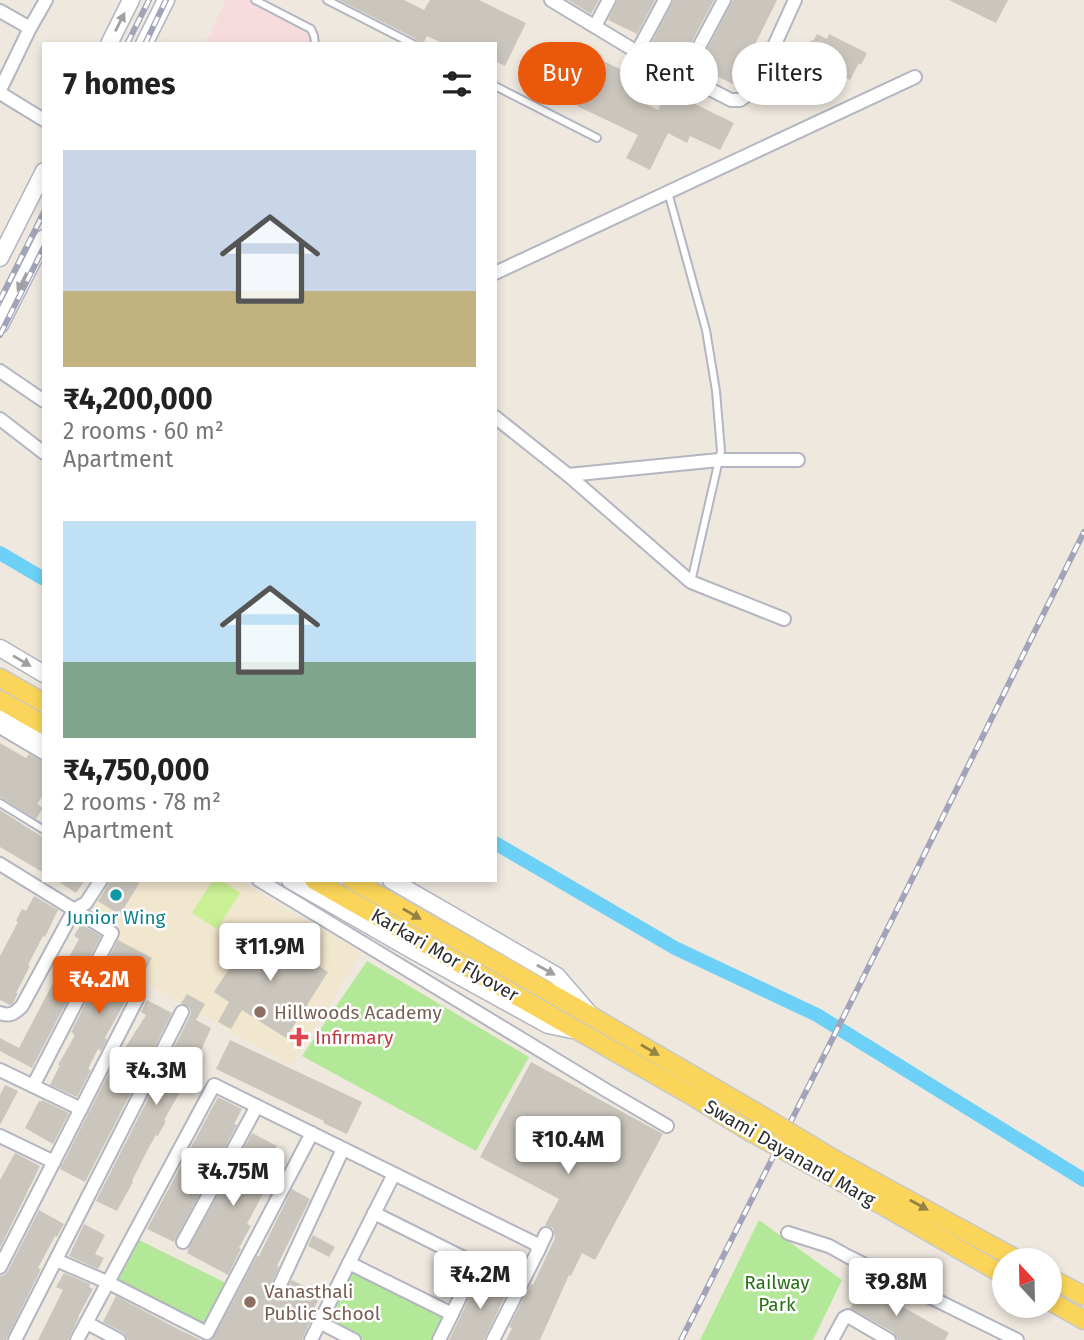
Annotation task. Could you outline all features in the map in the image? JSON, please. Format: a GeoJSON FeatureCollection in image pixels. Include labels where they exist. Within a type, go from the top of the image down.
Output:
{"type":"FeatureCollection","features":[{"type":"Feature","properties":{"kind":"main road"},"geometry":{"type":"LineString","coordinates":[[110,42],[131,0]]}},
{"type":"Feature","properties":{"kind":"main road"},"geometry":{"type":"LineString","coordinates":[[145,42],[166,0]]}},
{"type":"Feature","properties":{"kind":"main road"},"geometry":{"type":"LineString","coordinates":[[0,257],[42,176]]}},
{"type":"Feature","properties":{"kind":"main road"},"geometry":{"type":"LineString","coordinates":[[0,325],[42,243]]}},
{"type":"Feature","properties":{"kind":"main road"},"geometry":{"type":"LineString","coordinates":[[0,648],[42,673]]}},
{"type":"Feature","properties":{"kind":"main road"},"geometry":{"type":"LineString","coordinates":[[0,678],[42,702]]}},
{"type":"Feature","properties":{"kind":"main road"},"geometry":{"type":"LineString","coordinates":[[0,699],[42,724]]}},
{"type":"Feature","properties":{"kind":"main road"},"geometry":{"type":"LineString","coordinates":[[0,715],[42,739]]}},
{"type":"Feature","properties":{"kind":"main road"},"geometry":{"type":"LineString","coordinates":[[294,882],[548,1025],[575,1031]]}},
{"type":"Feature","properties":{"kind":"main road","name":"Karkari Mor Flyover"},"geometry":{"type":"LineString","coordinates":[[317,882],[575,1031]]}},
{"type":"Feature","properties":{"kind":"main road","name":"Karkari Mor Flyover"},"geometry":{"type":"LineString","coordinates":[[355,882],[591,1016]]}},
{"type":"Feature","properties":{"kind":"main road"},"geometry":{"type":"LineString","coordinates":[[394,882],[556,976],[591,1016]]}},
{"type":"Feature","properties":{"kind":"main road","name":"Swami Dayanand Marg"},"geometry":{"type":"LineString","coordinates":[[591,1016],[759,1114],[835,1169],[992,1267]]}},
{"type":"Feature","properties":{"kind":"main road","name":"Swami Dayanand Marg"},"geometry":{"type":"LineString","coordinates":[[575,1031],[749,1131],[835,1169],[994,1248]]}},
{"type":"Feature","properties":{"kind":"main road"},"geometry":{"type":"LineString","coordinates":[[1062,1284],[1084,1296]]}},
{"type":"Feature","properties":{"kind":"main road"},"geometry":{"type":"LineString","coordinates":[[1062,1308],[1084,1320]]}},
{"type":"Feature","properties":{"kind":"street"},"geometry":{"type":"LineString","coordinates":[[42,119],[0,91],[46,0]]}},
{"type":"Feature","properties":{"kind":"street"},"geometry":{"type":"LineString","coordinates":[[595,26],[609,0]]}},
{"type":"Feature","properties":{"kind":"street"},"geometry":{"type":"LineString","coordinates":[[642,42],[665,0]]}},
{"type":"Feature","properties":{"kind":"street"},"geometry":{"type":"LineString","coordinates":[[702,42],[724,0]]}},
{"type":"Feature","properties":{"kind":"street"},"geometry":{"type":"LineString","coordinates":[[718,93],[731,100],[740,100],[754,90],[795,0]]}},
{"type":"Feature","properties":{"kind":"street"},"geometry":{"type":"LineString","coordinates":[[556,1],[620,42]]}},
{"type":"Feature","properties":{"kind":"street"},"geometry":{"type":"LineString","coordinates":[[0,10],[30,28]]}},
{"type":"Feature","properties":{"kind":"street"},"geometry":{"type":"LineString","coordinates":[[497,272],[915,77]]}},
{"type":"Feature","properties":{"kind":"street"},"geometry":{"type":"LineString","coordinates":[[0,371],[42,400]]}},
{"type":"Feature","properties":{"kind":"street"},"geometry":{"type":"LineString","coordinates":[[0,419],[42,451]]}},
{"type":"Feature","properties":{"kind":"street"},"geometry":{"type":"LineString","coordinates":[[497,419],[568,475],[691,582],[784,619]]}},
{"type":"Feature","properties":{"kind":"street"},"geometry":{"type":"LineString","coordinates":[[568,475],[719,460],[798,460]]}},
{"type":"Feature","properties":{"kind":"street"},"geometry":{"type":"LineString","coordinates":[[0,727],[42,752]]}},
{"type":"Feature","properties":{"kind":"street"},"geometry":{"type":"LineString","coordinates":[[0,864],[112,933],[33,1086]]}},
{"type":"Feature","properties":{"kind":"street"},"geometry":{"type":"LineString","coordinates":[[0,1013],[7,1016],[16,1013],[22,1006],[74,910],[86,903],[100,882]]}},
{"type":"Feature","properties":{"kind":"street"},"geometry":{"type":"LineString","coordinates":[[262,882],[667,1126]]}},
{"type":"Feature","properties":{"kind":"street"},"geometry":{"type":"LineString","coordinates":[[0,1267],[138,998]]}},
{"type":"Feature","properties":{"kind":"street"},"geometry":{"type":"LineString","coordinates":[[15,1340],[182,1012]]}},
{"type":"Feature","properties":{"kind":"street"},"geometry":{"type":"LineString","coordinates":[[0,1070],[81,1109]]}},
{"type":"Feature","properties":{"kind":"street"},"geometry":{"type":"LineString","coordinates":[[78,1340],[214,1084],[534,1243],[538,1251]]}},
{"type":"Feature","properties":{"kind":"street"},"geometry":{"type":"LineString","coordinates":[[183,1242],[257,1106]]}},
{"type":"Feature","properties":{"kind":"street"},"geometry":{"type":"LineString","coordinates":[[56,1259],[207,1333],[312,1133]]}},
{"type":"Feature","properties":{"kind":"street"},"geometry":{"type":"LineString","coordinates":[[2,1141],[54,1162]]}},
{"type":"Feature","properties":{"kind":"street"},"geometry":{"type":"LineString","coordinates":[[278,1289],[343,1149]]}},
{"type":"Feature","properties":{"kind":"street"},"geometry":{"type":"LineString","coordinates":[[311,1340],[394,1174]]}},
{"type":"Feature","properties":{"kind":"street"},"geometry":{"type":"LineString","coordinates":[[374,1213],[520,1286]]}},
{"type":"Feature","properties":{"kind":"street"},"geometry":{"type":"LineString","coordinates":[[788,1233],[829,1246],[1017,1340]]}},
{"type":"Feature","properties":{"kind":"street"},"geometry":{"type":"LineString","coordinates":[[493,1340],[546,1234]]}},
{"type":"Feature","properties":{"kind":"street"},"geometry":{"type":"LineString","coordinates":[[349,1263],[452,1314]]}},
{"type":"Feature","properties":{"kind":"street"},"geometry":{"type":"LineString","coordinates":[[439,1340],[476,1264]]}},
{"type":"Feature","properties":{"kind":"street"},"geometry":{"type":"LineString","coordinates":[[832,1340],[844,1318],[848,1316],[889,1340]]}},
{"type":"Feature","properties":{"kind":"street"},"geometry":{"type":"LineString","coordinates":[[319,1322],[354,1340]]}},
{"type":"Feature","properties":{"kind":"street"},"geometry":{"type":"LineString","coordinates":[[87,1323],[119,1340]]}},
{"type":"Feature","properties":{"kind":"lane"},"geometry":{"type":"LineString","coordinates":[[256,0],[311,29],[315,42]]}},
{"type":"Feature","properties":{"kind":"lane"},"geometry":{"type":"LineString","coordinates":[[327,0],[408,42]]}},
{"type":"Feature","properties":{"kind":"lane"},"geometry":{"type":"LineString","coordinates":[[497,87],[597,138]]}},
{"type":"Feature","properties":{"kind":"lane"},"geometry":{"type":"LineString","coordinates":[[668,192],[706,330],[716,391],[721,451],[691,582]]}},
{"type":"Feature","properties":{"kind":"lane"},"geometry":{"type":"LineString","coordinates":[[0,803],[42,829]]}},
{"type":"Feature","properties":{"kind":"shaded area"},"geometry":{"type":"Polygon","coordinates":[[[226,0],[254,0],[320,32],[316,42],[206,42],[226,0]]]}},
{"type":"Feature","properties":{"kind":"shaded area","name":"Hillwoods Academy"},"geometry":{"type":"Polygon","coordinates":[[[105,882],[240,882],[362,953],[291,1065],[101,959],[121,924],[90,906],[105,882]]]}},
{"type":"Feature","properties":{"kind":"green space"},"geometry":{"type":"Polygon","coordinates":[[[212,882],[224,882],[240,893],[217,929],[192,913],[212,882]]]}},
{"type":"Feature","properties":{"kind":"green space"},"geometry":{"type":"Polygon","coordinates":[[[367,961],[529,1057],[476,1151],[302,1056],[367,961]]]}},
{"type":"Feature","properties":{"kind":"green space","name":"Railway Park"},"geometry":{"type":"Polygon","coordinates":[[[759,1220],[842,1280],[813,1340],[700,1340],[759,1220]]]}},
{"type":"Feature","properties":{"kind":"green space"},"geometry":{"type":"Polygon","coordinates":[[[139,1240],[226,1283],[205,1324],[118,1281],[139,1240]]]}},
{"type":"Feature","properties":{"kind":"green space"},"geometry":{"type":"Polygon","coordinates":[[[351,1267],[446,1317],[435,1340],[364,1340],[324,1320],[351,1267]]]}},
{"type":"Feature","properties":{"kind":"building"},"geometry":{"type":"Polygon","coordinates":[[[339,0],[404,0],[424,10],[430,0],[479,0],[526,23],[505,66],[497,62],[497,42],[440,42],[427,36],[424,42],[339,0]]]}},
{"type":"Feature","properties":{"kind":"building"},"geometry":{"type":"Polygon","coordinates":[[[568,0],[599,0],[591,14],[568,0]]]}},
{"type":"Feature","properties":{"kind":"building"},"geometry":{"type":"Polygon","coordinates":[[[618,0],[655,0],[637,34],[608,20],[618,0]]]}},
{"type":"Feature","properties":{"kind":"building"},"geometry":{"type":"Polygon","coordinates":[[[674,0],[714,0],[692,42],[652,42],[674,0]]]}},
{"type":"Feature","properties":{"kind":"building"},"geometry":{"type":"Polygon","coordinates":[[[733,0],[777,0],[756,42],[732,42],[732,84],[718,77],[718,42],[711,42],[733,0]]]}},
{"type":"Feature","properties":{"kind":"building"},"geometry":{"type":"Polygon","coordinates":[[[949,0],[1008,0],[996,23],[949,0]]]}},
{"type":"Feature","properties":{"kind":"building"},"geometry":{"type":"Polygon","coordinates":[[[817,34],[827,39],[829,34],[845,42],[810,42],[817,34]]]}},
{"type":"Feature","properties":{"kind":"building"},"geometry":{"type":"Polygon","coordinates":[[[847,43],[867,53],[850,80],[847,79],[847,43]]]}},
{"type":"Feature","properties":{"kind":"building"},"geometry":{"type":"Polygon","coordinates":[[[606,62],[620,69],[620,105],[648,105],[658,110],[661,105],[697,105],[734,123],[720,150],[690,136],[687,143],[668,133],[650,170],[626,158],[638,135],[577,106],[606,105],[606,62]]]}},
{"type":"Feature","properties":{"kind":"building"},"geometry":{"type":"Polygon","coordinates":[[[0,743],[26,758],[29,754],[42,761],[42,797],[37,804],[42,810],[36,819],[0,797],[0,743]]]}},
{"type":"Feature","properties":{"kind":"building"},"geometry":{"type":"Polygon","coordinates":[[[0,810],[42,837],[42,872],[0,847],[0,810]]]}},
{"type":"Feature","properties":{"kind":"building"},"geometry":{"type":"Polygon","coordinates":[[[59,882],[84,882],[76,893],[59,882]]]}},
{"type":"Feature","properties":{"kind":"building","name":"Junior Wing"},"geometry":{"type":"Polygon","coordinates":[[[110,882],[140,882],[120,915],[98,901],[110,882]]]}},
{"type":"Feature","properties":{"kind":"building"},"geometry":{"type":"Polygon","coordinates":[[[34,896],[58,910],[10,1005],[0,1000],[0,956],[22,909],[26,911],[34,896]]]}},
{"type":"Feature","properties":{"kind":"building"},"geometry":{"type":"Polygon","coordinates":[[[81,924],[101,936],[32,1068],[0,1051],[0,1038],[19,1048],[65,960],[67,961],[79,939],[74,936],[81,924]]]}},
{"type":"Feature","properties":{"kind":"building"},"geometry":{"type":"Polygon","coordinates":[[[256,927],[286,946],[292,937],[305,946],[300,954],[328,972],[286,1038],[242,1010],[231,1029],[218,1022],[229,1002],[214,992],[256,927]]]}},
{"type":"Feature","properties":{"kind":"building"},"geometry":{"type":"Polygon","coordinates":[[[118,940],[152,958],[143,975],[137,972],[101,1051],[98,1049],[88,1069],[91,1070],[77,1097],[50,1085],[74,1037],[71,1032],[118,940]]]}},
{"type":"Feature","properties":{"kind":"building"},"geometry":{"type":"Polygon","coordinates":[[[187,994],[205,1004],[196,1020],[211,1028],[198,1057],[195,1056],[186,1074],[189,1076],[164,1120],[166,1121],[148,1149],[117,1211],[96,1201],[190,1016],[189,1007],[181,1003],[187,994]]]}},
{"type":"Feature","properties":{"kind":"building"},"geometry":{"type":"Polygon","coordinates":[[[147,1000],[172,1013],[85,1182],[60,1169],[122,1047],[125,1048],[146,1015],[141,1012],[147,1000]]]}},
{"type":"Feature","properties":{"kind":"building"},"geometry":{"type":"Polygon","coordinates":[[[230,1040],[362,1102],[347,1134],[216,1069],[230,1040]]]}},
{"type":"Feature","properties":{"kind":"building"},"geometry":{"type":"Polygon","coordinates":[[[531,1062],[663,1134],[595,1260],[582,1253],[571,1276],[569,1275],[540,1340],[506,1340],[512,1328],[509,1327],[555,1238],[553,1228],[545,1225],[559,1199],[480,1157],[531,1062]]]}},
{"type":"Feature","properties":{"kind":"building"},"geometry":{"type":"Polygon","coordinates":[[[5,1085],[18,1091],[0,1125],[0,1095],[5,1085]]]}},
{"type":"Feature","properties":{"kind":"building"},"geometry":{"type":"Polygon","coordinates":[[[218,1097],[242,1109],[234,1124],[237,1125],[174,1242],[147,1229],[218,1097]]]}},
{"type":"Feature","properties":{"kind":"building"},"geometry":{"type":"Polygon","coordinates":[[[42,1100],[69,1113],[53,1144],[25,1128],[42,1100]]]}},
{"type":"Feature","properties":{"kind":"building"},"geometry":{"type":"Polygon","coordinates":[[[252,1133],[277,1146],[256,1185],[265,1190],[247,1224],[251,1226],[228,1275],[187,1253],[252,1133]]]}},
{"type":"Feature","properties":{"kind":"building"},"geometry":{"type":"Polygon","coordinates":[[[15,1153],[40,1166],[0,1248],[0,1180],[15,1153]]]}},
{"type":"Feature","properties":{"kind":"building"},"geometry":{"type":"Polygon","coordinates":[[[292,1189],[310,1199],[277,1266],[279,1267],[269,1289],[274,1297],[282,1296],[292,1280],[321,1295],[308,1320],[310,1322],[302,1340],[212,1340],[259,1256],[292,1189]]]}},
{"type":"Feature","properties":{"kind":"building"},"geometry":{"type":"Polygon","coordinates":[[[39,1210],[64,1224],[38,1268],[41,1269],[6,1340],[0,1340],[0,1276],[8,1271],[39,1210]]]}},
{"type":"Feature","properties":{"kind":"building"},"geometry":{"type":"Polygon","coordinates":[[[84,1224],[105,1235],[95,1254],[104,1258],[98,1269],[69,1256],[84,1224]]]}},
{"type":"Feature","properties":{"kind":"building"},"geometry":{"type":"Polygon","coordinates":[[[313,1235],[335,1247],[329,1257],[308,1246],[313,1235]]]}},
{"type":"Feature","properties":{"kind":"building"},"geometry":{"type":"Polygon","coordinates":[[[64,1273],[90,1284],[89,1287],[93,1289],[68,1340],[38,1340],[63,1290],[56,1287],[64,1273]]]}},
{"type":"Feature","properties":{"kind":"building"},"geometry":{"type":"Polygon","coordinates":[[[480,1276],[508,1290],[484,1340],[449,1340],[480,1276]]]}},
{"type":"Feature","properties":{"kind":"building"},"geometry":{"type":"Polygon","coordinates":[[[864,1285],[949,1333],[945,1340],[898,1340],[893,1332],[850,1308],[864,1285]]]}},
{"type":"Feature","properties":{"kind":"building"},"geometry":{"type":"Polygon","coordinates":[[[116,1296],[201,1340],[128,1340],[124,1333],[103,1322],[116,1296]]]}},
{"type":"Feature","properties":{"kind":"waterway"},"geometry":{"type":"LineString","coordinates":[[0,553],[42,578]]}},
{"type":"Feature","properties":{"kind":"waterway"},"geometry":{"type":"LineString","coordinates":[[497,844],[675,948],[817,1015],[1084,1180]]}},
{"type":"Feature","properties":{"kind":"railway"},"geometry":{"type":"LineString","coordinates":[[128,42],[149,0]]}},
{"type":"Feature","properties":{"kind":"railway"},"geometry":{"type":"LineString","coordinates":[[146,42],[166,0]]}},
{"type":"Feature","properties":{"kind":"railway"},"geometry":{"type":"LineString","coordinates":[[0,300],[42,216]]}},
{"type":"Feature","properties":{"kind":"railway"},"geometry":{"type":"LineString","coordinates":[[0,335],[42,251]]}},
{"type":"Feature","properties":{"kind":"railway"},"geometry":{"type":"LineString","coordinates":[[681,1340],[1084,532]]}},
{"type":"Feature","properties":{"kind":"place","name":"Junior Wing"},"geometry":{"type":"Point","coordinates":[116,895]}},
{"type":"Feature","properties":{"kind":"place","name":"Hillwoods Academy"},"geometry":{"type":"Point","coordinates":[260,1012]}},
{"type":"Feature","properties":{"kind":"place","name":"Infirmary"},"geometry":{"type":"Point","coordinates":[299,1037]}},
{"type":"Feature","properties":{"kind":"place","name":"Vanasthali Public School"},"geometry":{"type":"Point","coordinates":[250,1302]}}]}
